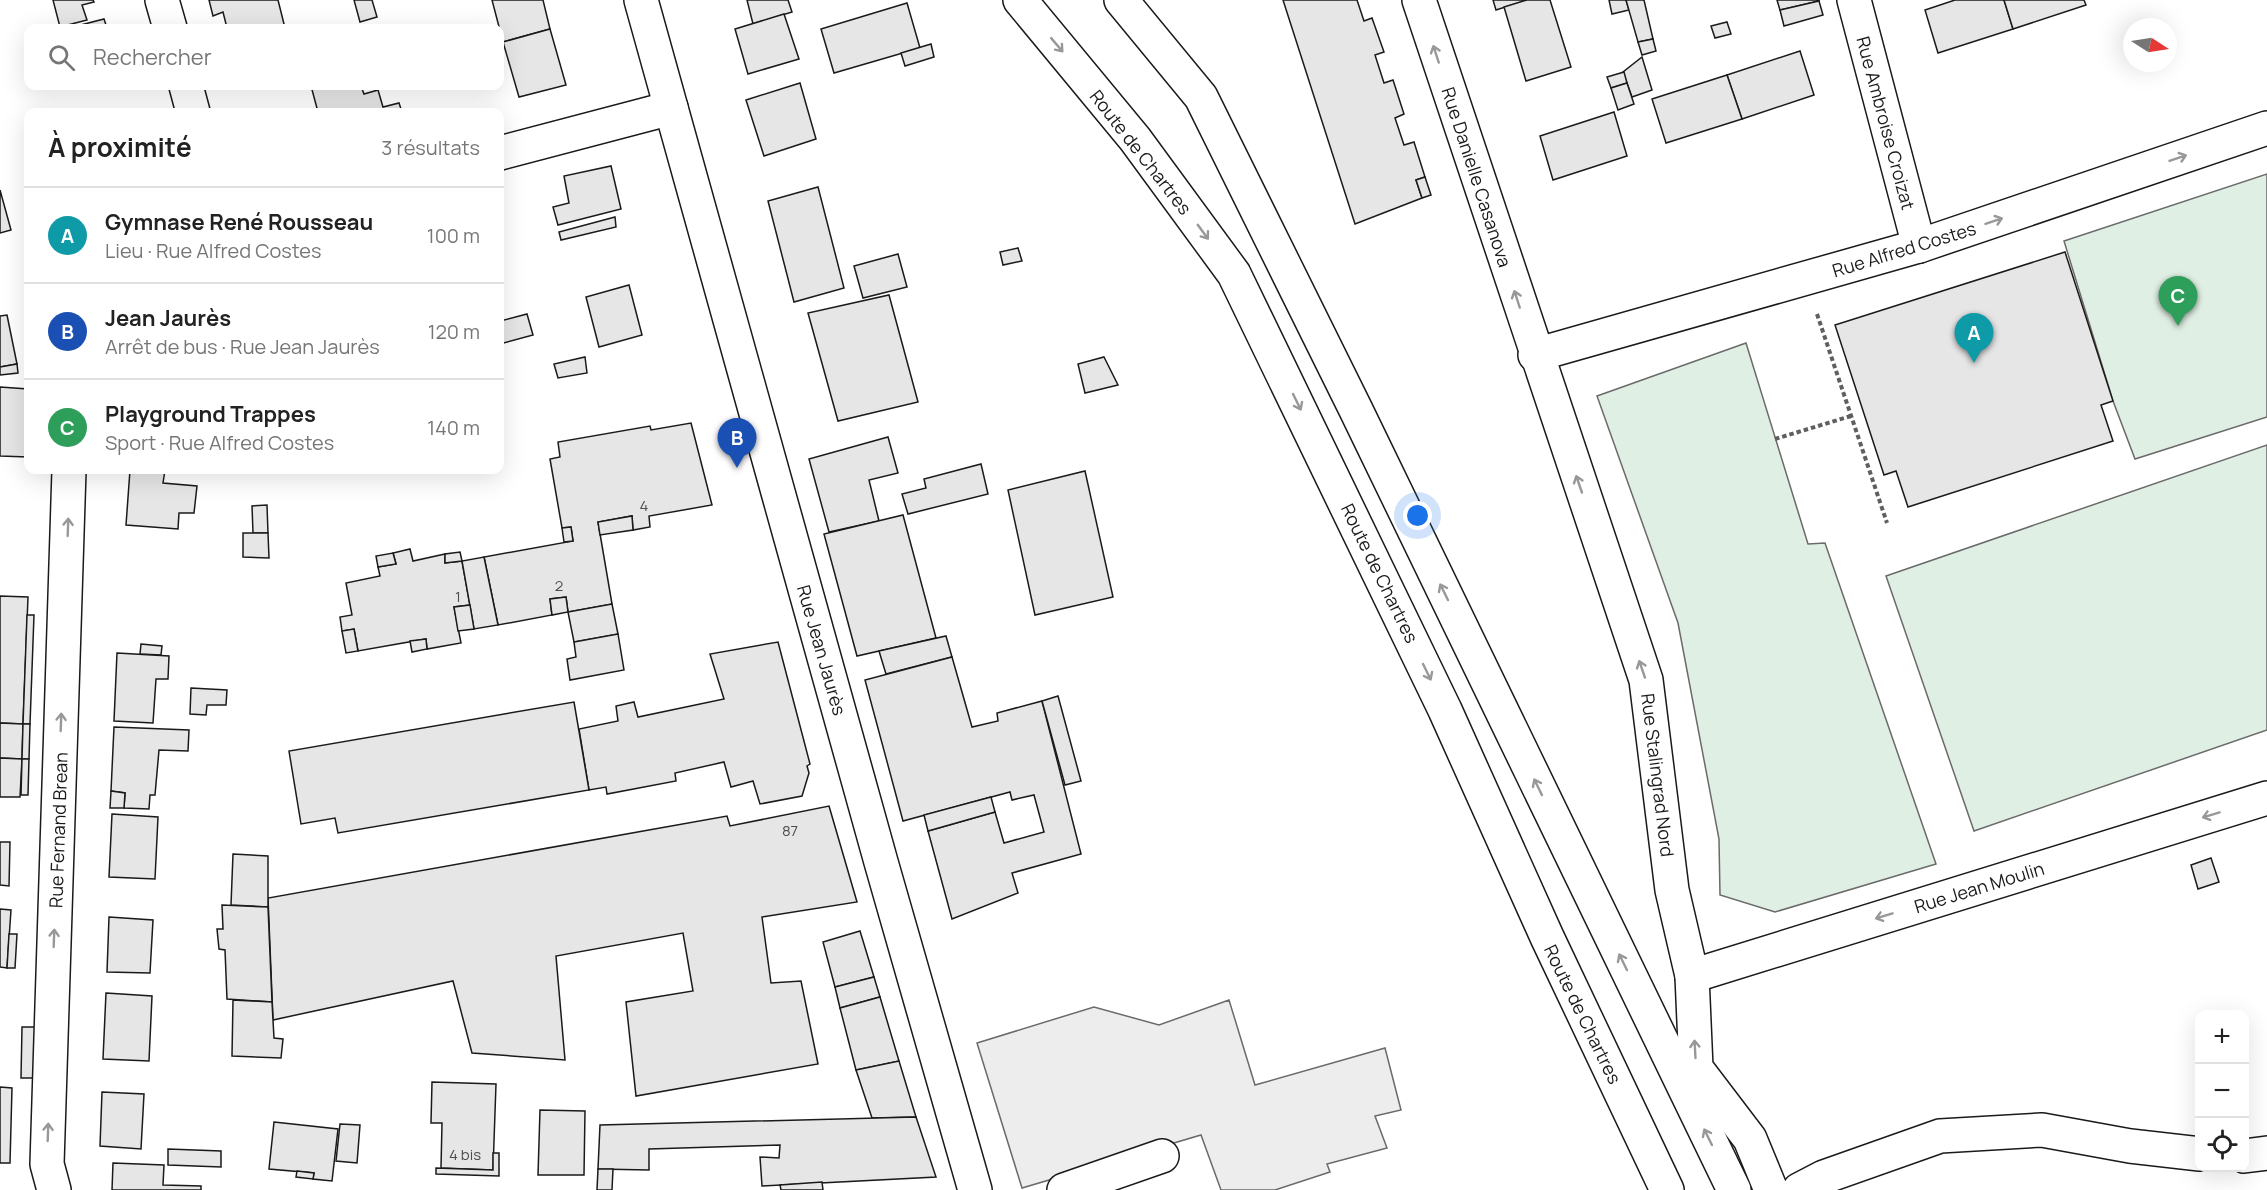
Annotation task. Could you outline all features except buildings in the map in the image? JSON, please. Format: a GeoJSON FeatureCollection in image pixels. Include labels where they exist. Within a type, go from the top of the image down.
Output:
{"type":"FeatureCollection","features":[{"type":"Feature","properties":{"kind":"street"},"geometry":{"type":"LineString","coordinates":[[162,0],[169,24]]}},
{"type":"Feature","properties":{"kind":"street","name":"Rue Jean Jaurès"},"geometry":{"type":"LineString","coordinates":[[641,0],[880,862],[975,1190]]}},
{"type":"Feature","properties":{"kind":"street","name":"Route de Chartres"},"geometry":{"type":"LineString","coordinates":[[1020,0],[1135,139],[1234,274],[1445,710],[1547,937],[1667,1190]]}},
{"type":"Feature","properties":{"kind":"street"},"geometry":{"type":"LineString","coordinates":[[1121,0],[1201,97],[1356,410],[1734,1190]]}},
{"type":"Feature","properties":{"kind":"street","name":"Rue Danielle Casanova"},"geometry":{"type":"LineString","coordinates":[[1419,0],[1535,355]]}},
{"type":"Feature","properties":{"kind":"street","name":"Rue Ambroise Croizat"},"geometry":{"type":"LineString","coordinates":[[1854,0],[1918,246]]}},
{"type":"Feature","properties":{"kind":"street"},"geometry":{"type":"LineString","coordinates":[[187,90],[192,108]]}},
{"type":"Feature","properties":{"kind":"street"},"geometry":{"type":"LineString","coordinates":[[504,152],[671,108]]}},
{"type":"Feature","properties":{"kind":"street","name":"Rue Alfred Costes"},"geometry":{"type":"LineString","coordinates":[[1535,355],[1918,246],[2267,128]]}},
{"type":"Feature","properties":{"kind":"street","name":"Rue Stalingrad Nord"},"geometry":{"type":"LineString","coordinates":[[1535,355],[1646,680],[1672,890],[1692,976],[1696,1068],[1750,1139],[1771,1190]]}},
{"type":"Feature","properties":{"kind":"street","name":"Rue Fernand Brean"},"geometry":{"type":"LineString","coordinates":[[54,1190],[47,1164],[69,474]]}},
{"type":"Feature","properties":{"kind":"street","name":"Rue Jean Moulin"},"geometry":{"type":"LineString","coordinates":[[1692,976],[2267,798]]}},
{"type":"Feature","properties":{"kind":"street"},"geometry":{"type":"LineString","coordinates":[[1812,1184],[1941,1136],[2042,1130],[2130,1146],[2195,1154]]}},
{"type":"Feature","properties":{"kind":"street"},"geometry":{"type":"LineString","coordinates":[[2249,1155],[2267,1152]]}},
{"type":"Feature","properties":{"kind":"street"},"geometry":{"type":"LineString","coordinates":[[1064,1190],[1162,1156]]}},
{"type":"Feature","properties":{"kind":"path"},"geometry":{"type":"LineString","coordinates":[[1805,278],[1887,523]]}},
{"type":"Feature","properties":{"kind":"path"},"geometry":{"type":"LineString","coordinates":[[1775,439],[1851,416]]}},
{"type":"Feature","properties":{"kind":"green space"},"geometry":{"type":"Polygon","coordinates":[[[2267,174],[2267,417],[2135,459],[2113,401],[2064,241],[2267,174]]]}},
{"type":"Feature","properties":{"kind":"green space"},"geometry":{"type":"Polygon","coordinates":[[[1746,343],[1808,544],[1825,543],[1936,864],[1775,912],[1720,895],[1719,839],[1678,623],[1597,396],[1746,343]]]}},
{"type":"Feature","properties":{"kind":"green space"},"geometry":{"type":"Polygon","coordinates":[[[2267,445],[2267,730],[1974,831],[1886,576],[2267,445]]]}},
{"type":"Feature","properties":{"kind":"shaded area"},"geometry":{"type":"Polygon","coordinates":[[[1229,1000],[1255,1085],[1385,1048],[1401,1110],[1375,1116],[1387,1148],[1327,1164],[1330,1172],[1275,1190],[1221,1190],[1201,1135],[1022,1188],[977,1043],[1094,1007],[1159,1025],[1229,1000]]]}},
{"type":"Feature","properties":{"kind":"place","name":"Playground Trappes"},"geometry":{"type":"Point","coordinates":[2178,326]}},
{"type":"Feature","properties":{"kind":"place","name":"Gymnase René Rousseau"},"geometry":{"type":"Point","coordinates":[1974,363]}},
{"type":"Feature","properties":{"kind":"place","name":"Jean Jaurès"},"geometry":{"type":"Point","coordinates":[737,468]}}]}
